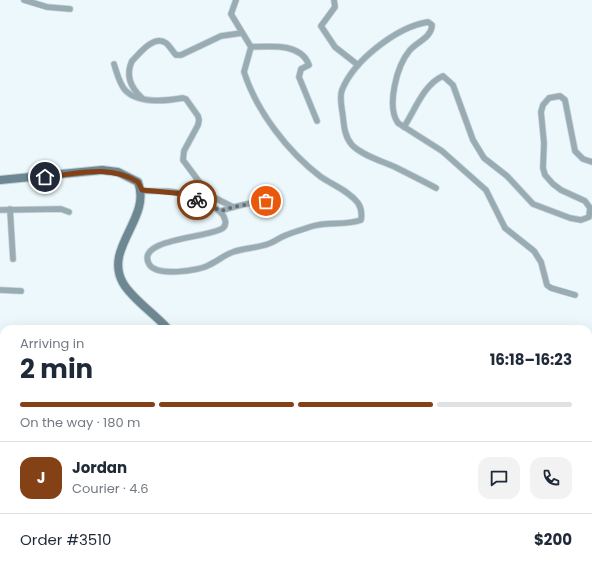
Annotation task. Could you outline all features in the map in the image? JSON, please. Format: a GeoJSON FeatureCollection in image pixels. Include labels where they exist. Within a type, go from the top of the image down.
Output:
{"type":"FeatureCollection","features":[{"type":"Feature","properties":{"kind":"main road"},"geometry":{"type":"LineString","coordinates":[[0,180],[102,170],[118,172],[129,176],[138,182],[142,190],[137,218],[118,254],[118,271],[123,284],[164,325]]}},
{"type":"Feature","properties":{"kind":"street"},"geometry":{"type":"LineString","coordinates":[[24,0],[46,7],[70,9]]}},
{"type":"Feature","properties":{"kind":"street"},"geometry":{"type":"LineString","coordinates":[[142,190],[186,194],[221,211],[225,218],[225,225],[222,229],[206,235],[159,244],[151,250],[148,258],[149,264],[153,268],[163,271],[192,271],[210,265],[233,251],[270,244],[284,236],[315,225],[352,223],[361,220],[363,213],[358,203],[342,189],[322,177],[304,162],[283,141],[266,116],[244,72],[251,47],[231,14],[236,0]]}},
{"type":"Feature","properties":{"kind":"street"},"geometry":{"type":"LineString","coordinates":[[334,0],[335,7],[321,26],[335,47],[358,65]]}},
{"type":"Feature","properties":{"kind":"street"},"geometry":{"type":"LineString","coordinates":[[436,188],[353,146],[348,139],[344,128],[341,102],[342,90],[358,65],[373,50],[397,34],[420,23],[428,22],[432,25],[430,33],[410,50],[404,60],[397,78],[392,110],[393,117],[398,123],[442,151],[486,190],[505,228],[534,251],[541,262],[547,285],[551,288],[575,295]]}},
{"type":"Feature","properties":{"kind":"street"},"geometry":{"type":"LineString","coordinates":[[143,98],[134,90],[129,80],[130,65],[132,61],[153,42],[162,41],[166,43],[176,55],[180,55],[221,36],[242,33]]}},
{"type":"Feature","properties":{"kind":"street"},"geometry":{"type":"LineString","coordinates":[[251,47],[268,46],[295,50],[305,57],[309,65],[301,69],[299,77],[316,121]]}},
{"type":"Feature","properties":{"kind":"street"},"geometry":{"type":"LineString","coordinates":[[114,64],[122,86],[127,92],[135,97],[159,101],[183,98],[186,100],[198,116],[199,120],[198,125],[184,151],[183,160],[209,195],[233,207]]}},
{"type":"Feature","properties":{"kind":"street"},"geometry":{"type":"LineString","coordinates":[[404,127],[429,85],[436,79],[443,76],[447,78],[456,91],[473,140],[484,158],[507,176],[533,204],[570,218],[582,220],[589,218],[590,208],[585,201],[561,190],[553,184],[543,168],[544,143],[541,112],[543,105],[549,98],[560,96],[565,100],[575,151],[583,159],[592,162]]}},
{"type":"Feature","properties":{"kind":"street"},"geometry":{"type":"LineString","coordinates":[[221,211],[280,197]]}},
{"type":"Feature","properties":{"kind":"street"},"geometry":{"type":"LineString","coordinates":[[10,209],[13,259]]}},
{"type":"Feature","properties":{"kind":"street"},"geometry":{"type":"LineString","coordinates":[[0,210],[61,209],[69,212]]}},
{"type":"Feature","properties":{"kind":"street"},"geometry":{"type":"LineString","coordinates":[[0,290],[21,291]]}},
{"type":"Feature","properties":{"kind":"way so far"},"geometry":{"type":"LineString","coordinates":[[197,200],[221,211],[233,207],[266,201]]}},
{"type":"Feature","properties":{"kind":"route"},"geometry":{"type":"LineString","coordinates":[[45,177],[102,170],[118,172],[129,176],[138,182],[142,190],[186,194],[197,200]]}}]}
